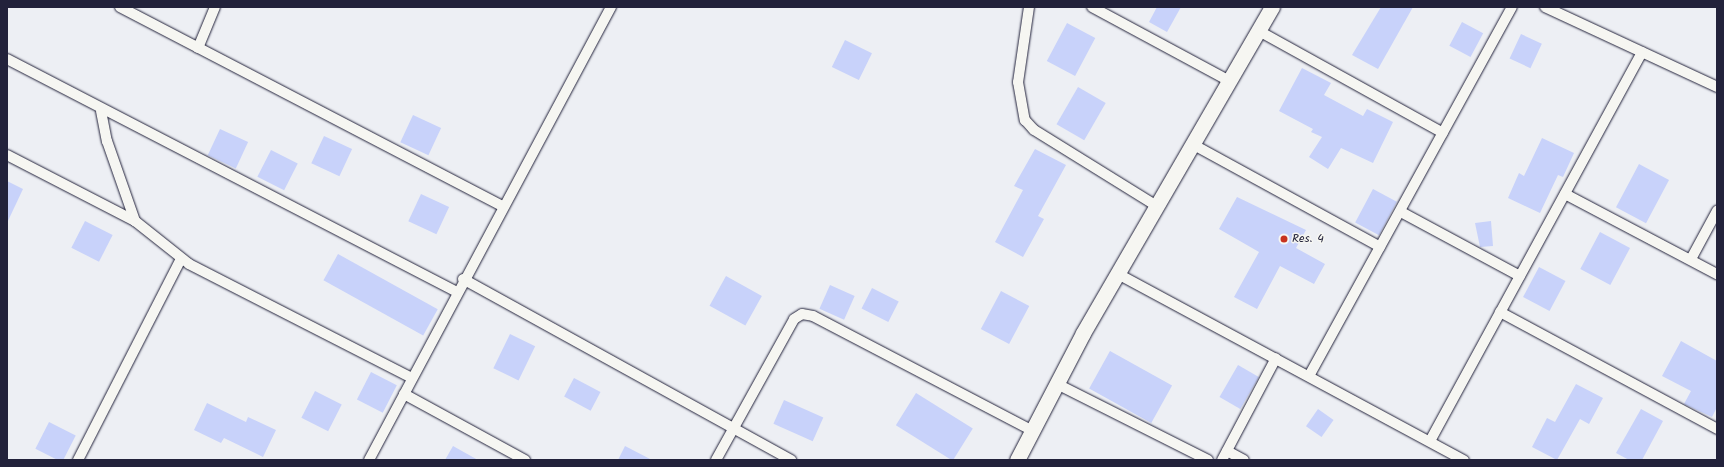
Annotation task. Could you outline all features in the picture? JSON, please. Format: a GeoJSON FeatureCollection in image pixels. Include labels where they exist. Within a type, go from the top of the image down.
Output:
{"type":"FeatureCollection","features":[{"type":"Feature","properties":{"kind":"main road"},"geometry":{"type":"LineString","coordinates":[[1017,460],[1118,274],[1231,82],[1272,7]]}},
{"type":"Feature","properties":{"kind":"street"},"geometry":{"type":"LineString","coordinates":[[120,7],[503,206]]}},
{"type":"Feature","properties":{"kind":"street"},"geometry":{"type":"LineString","coordinates":[[198,48],[215,7]]}},
{"type":"Feature","properties":{"kind":"street"},"geometry":{"type":"LineString","coordinates":[[369,460],[463,279],[611,7]]}},
{"type":"Feature","properties":{"kind":"street"},"geometry":{"type":"LineString","coordinates":[[1029,7],[1018,82],[1025,120],[1034,130],[1158,207]]}},
{"type":"Feature","properties":{"kind":"street"},"geometry":{"type":"LineString","coordinates":[[1092,7],[1231,82]]}},
{"type":"Feature","properties":{"kind":"street"},"geometry":{"type":"LineString","coordinates":[[1309,376],[1401,212],[1512,7]]}},
{"type":"Feature","properties":{"kind":"street"},"geometry":{"type":"LineString","coordinates":[[1545,7],[1717,87]]}},
{"type":"Feature","properties":{"kind":"street"},"geometry":{"type":"LineString","coordinates":[[1259,31],[1443,133]]}},
{"type":"Feature","properties":{"kind":"street"},"geometry":{"type":"LineString","coordinates":[[1430,441],[1642,52]]}},
{"type":"Feature","properties":{"kind":"street"},"geometry":{"type":"LineString","coordinates":[[7,59],[101,111],[457,292]]}},
{"type":"Feature","properties":{"kind":"street"},"geometry":{"type":"LineString","coordinates":[[101,111],[107,141],[135,220]]}},
{"type":"Feature","properties":{"kind":"street"},"geometry":{"type":"LineString","coordinates":[[1194,145],[1380,247]]}},
{"type":"Feature","properties":{"kind":"street"},"geometry":{"type":"LineString","coordinates":[[7,155],[135,220],[181,258],[412,378]]}},
{"type":"Feature","properties":{"kind":"street"},"geometry":{"type":"LineString","coordinates":[[1565,194],[1692,259],[1717,274]]}},
{"type":"Feature","properties":{"kind":"street"},"geometry":{"type":"LineString","coordinates":[[1692,259],[1717,211]]}},
{"type":"Feature","properties":{"kind":"street"},"geometry":{"type":"LineString","coordinates":[[1401,212],[1520,276]]}},
{"type":"Feature","properties":{"kind":"street"},"geometry":{"type":"LineString","coordinates":[[78,460],[181,258]]}},
{"type":"Feature","properties":{"kind":"street"},"geometry":{"type":"LineString","coordinates":[[1118,274],[1430,441],[1459,459]]}},
{"type":"Feature","properties":{"kind":"street"},"geometry":{"type":"LineString","coordinates":[[463,279],[791,460]]}},
{"type":"Feature","properties":{"kind":"street"},"geometry":{"type":"LineString","coordinates":[[1500,312],[1717,429]]}},
{"type":"Feature","properties":{"kind":"street"},"geometry":{"type":"LineString","coordinates":[[716,460],[794,319],[802,314],[813,316],[1032,431]]}},
{"type":"Feature","properties":{"kind":"street"},"geometry":{"type":"LineString","coordinates":[[1222,460],[1276,358]]}},
{"type":"Feature","properties":{"kind":"street"},"geometry":{"type":"LineString","coordinates":[[1057,384],[1208,460]]}},
{"type":"Feature","properties":{"kind":"street"},"geometry":{"type":"LineString","coordinates":[[404,394],[525,460]]}},
{"type":"Feature","properties":{"kind":"street"},"geometry":{"type":"LineString","coordinates":[[1227,451],[1244,460]]}},
{"type":"Feature","properties":{"kind":"building"},"geometry":{"type":"Polygon","coordinates":[[[1157,7],[1181,7],[1167,32],[1149,22],[1157,7]]]}},
{"type":"Feature","properties":{"kind":"building"},"geometry":{"type":"Polygon","coordinates":[[[1381,7],[1413,7],[1378,69],[1352,55],[1381,7]]]}},
{"type":"Feature","properties":{"kind":"building"},"geometry":{"type":"Polygon","coordinates":[[[1462,22],[1483,33],[1471,57],[1449,46],[1462,22]]]}},
{"type":"Feature","properties":{"kind":"building"},"geometry":{"type":"Polygon","coordinates":[[[1067,23],[1095,38],[1075,76],[1047,61],[1067,23]]]}},
{"type":"Feature","properties":{"kind":"building"},"geometry":{"type":"Polygon","coordinates":[[[1521,34],[1542,44],[1530,68],[1510,58],[1521,34]]]}},
{"type":"Feature","properties":{"kind":"building"},"geometry":{"type":"Polygon","coordinates":[[[845,40],[872,53],[859,80],[832,67],[845,40]]]}},
{"type":"Feature","properties":{"kind":"building"},"geometry":{"type":"Polygon","coordinates":[[[1302,68],[1331,83],[1324,95],[1363,116],[1367,109],[1393,122],[1373,163],[1341,148],[1328,169],[1309,157],[1322,137],[1311,132],[1313,129],[1279,111],[1302,68]]]}},
{"type":"Feature","properties":{"kind":"building"},"geometry":{"type":"Polygon","coordinates":[[[1078,87],[1106,103],[1084,140],[1056,124],[1078,87]]]}},
{"type":"Feature","properties":{"kind":"building"},"geometry":{"type":"Polygon","coordinates":[[[413,115],[441,128],[428,155],[400,142],[413,115]]]}},
{"type":"Feature","properties":{"kind":"building"},"geometry":{"type":"Polygon","coordinates":[[[220,129],[248,142],[236,168],[208,155],[220,129]]]}},
{"type":"Feature","properties":{"kind":"building"},"geometry":{"type":"Polygon","coordinates":[[[324,136],[352,149],[339,176],[311,163],[324,136]]]}},
{"type":"Feature","properties":{"kind":"building"},"geometry":{"type":"Polygon","coordinates":[[[1542,138],[1574,153],[1563,177],[1558,175],[1540,213],[1508,198],[1519,173],[1524,176],[1542,138]]]}},
{"type":"Feature","properties":{"kind":"building"},"geometry":{"type":"Polygon","coordinates":[[[1035,149],[1066,165],[1038,216],[1044,219],[1023,257],[995,242],[1023,190],[1014,186],[1035,149]]]}},
{"type":"Feature","properties":{"kind":"building"},"geometry":{"type":"Polygon","coordinates":[[[271,150],[298,164],[284,190],[257,177],[271,150]]]}},
{"type":"Feature","properties":{"kind":"building"},"geometry":{"type":"Polygon","coordinates":[[[1639,164],[1669,180],[1646,223],[1616,207],[1639,164]]]}},
{"type":"Feature","properties":{"kind":"building"},"geometry":{"type":"Polygon","coordinates":[[[7,181],[23,189],[7,223],[7,181]]]}},
{"type":"Feature","properties":{"kind":"building"},"geometry":{"type":"Polygon","coordinates":[[[1373,189],[1397,202],[1379,235],[1355,223],[1373,189]]]}},
{"type":"Feature","properties":{"kind":"building"},"geometry":{"type":"Polygon","coordinates":[[[421,194],[449,207],[436,234],[408,221],[421,194]]]}},
{"type":"Feature","properties":{"kind":"building"},"geometry":{"type":"Polygon","coordinates":[[[1237,197],[1306,230],[1296,248],[1325,264],[1314,284],[1280,266],[1257,309],[1234,297],[1259,252],[1219,229],[1237,197]]]}},
{"type":"Feature","properties":{"kind":"building"},"geometry":{"type":"Polygon","coordinates":[[[85,221],[113,235],[99,262],[71,248],[85,221]]]}},
{"type":"Feature","properties":{"kind":"building"},"geometry":{"type":"Polygon","coordinates":[[[1491,221],[1493,246],[1480,247],[1475,223],[1491,221]]]}},
{"type":"Feature","properties":{"kind":"building"},"geometry":{"type":"Polygon","coordinates":[[[1600,232],[1630,248],[1610,285],[1580,269],[1600,232]]]}},
{"type":"Feature","properties":{"kind":"building"},"geometry":{"type":"Polygon","coordinates":[[[338,254],[438,309],[423,336],[323,280],[338,254]]]}},
{"type":"Feature","properties":{"kind":"building"},"geometry":{"type":"Polygon","coordinates":[[[1539,267],[1565,281],[1550,311],[1523,297],[1539,267]]]}},
{"type":"Feature","properties":{"kind":"building"},"geometry":{"type":"Polygon","coordinates":[[[726,276],[762,296],[745,326],[710,306],[726,276]]]}},
{"type":"Feature","properties":{"kind":"building"},"geometry":{"type":"Polygon","coordinates":[[[830,285],[855,296],[844,320],[819,309],[830,285]]]}},
{"type":"Feature","properties":{"kind":"building"},"geometry":{"type":"Polygon","coordinates":[[[872,288],[899,302],[888,322],[862,308],[872,288]]]}},
{"type":"Feature","properties":{"kind":"building"},"geometry":{"type":"Polygon","coordinates":[[[1001,291],[1029,306],[1009,344],[981,329],[1001,291]]]}},
{"type":"Feature","properties":{"kind":"building"},"geometry":{"type":"Polygon","coordinates":[[[510,334],[535,346],[519,380],[493,368],[510,334]]]}},
{"type":"Feature","properties":{"kind":"building"},"geometry":{"type":"Polygon","coordinates":[[[1681,341],[1717,361],[1717,407],[1712,417],[1684,404],[1691,391],[1662,376],[1681,341]]]}},
{"type":"Feature","properties":{"kind":"building"},"geometry":{"type":"Polygon","coordinates":[[[1110,351],[1172,385],[1151,423],[1089,389],[1110,351]]]}},
{"type":"Feature","properties":{"kind":"building"},"geometry":{"type":"Polygon","coordinates":[[[1238,365],[1259,377],[1240,409],[1220,397],[1238,365]]]}},
{"type":"Feature","properties":{"kind":"building"},"geometry":{"type":"Polygon","coordinates":[[[371,372],[397,385],[383,413],[357,400],[371,372]]]}},
{"type":"Feature","properties":{"kind":"building"},"geometry":{"type":"Polygon","coordinates":[[[574,378],[600,392],[591,411],[564,397],[574,378]]]}},
{"type":"Feature","properties":{"kind":"building"},"geometry":{"type":"Polygon","coordinates":[[[1576,384],[1603,398],[1589,424],[1580,419],[1557,460],[1532,447],[1547,418],[1555,422],[1576,384]]]}},
{"type":"Feature","properties":{"kind":"building"},"geometry":{"type":"Polygon","coordinates":[[[315,391],[342,405],[328,431],[301,418],[315,391]]]}},
{"type":"Feature","properties":{"kind":"building"},"geometry":{"type":"Polygon","coordinates":[[[916,393],[973,429],[953,460],[952,460],[896,425],[916,393]]]}},
{"type":"Feature","properties":{"kind":"building"},"geometry":{"type":"Polygon","coordinates":[[[784,400],[823,417],[813,441],[773,424],[784,400]]]}},
{"type":"Feature","properties":{"kind":"building"},"geometry":{"type":"Polygon","coordinates":[[[207,403],[246,422],[248,417],[276,430],[263,457],[224,438],[221,443],[194,430],[207,403]]]}},
{"type":"Feature","properties":{"kind":"building"},"geometry":{"type":"Polygon","coordinates":[[[1318,409],[1334,420],[1322,437],[1306,426],[1318,409]]]}},
{"type":"Feature","properties":{"kind":"building"},"geometry":{"type":"Polygon","coordinates":[[[1641,409],[1663,421],[1642,460],[1629,460],[1616,453],[1641,409]]]}},
{"type":"Feature","properties":{"kind":"building"},"geometry":{"type":"Polygon","coordinates":[[[49,422],[76,436],[63,460],[57,460],[35,449],[49,422]]]}},
{"type":"Feature","properties":{"kind":"building"},"geometry":{"type":"Polygon","coordinates":[[[453,446],[478,460],[445,460],[453,446]]]}},
{"type":"Feature","properties":{"kind":"building"},"geometry":{"type":"Polygon","coordinates":[[[625,446],[652,460],[618,460],[625,446]]]}},
{"type":"Feature","properties":{"kind":"place","name":"Res. 4"},"geometry":{"type":"Point","coordinates":[1284,239]}}]}
